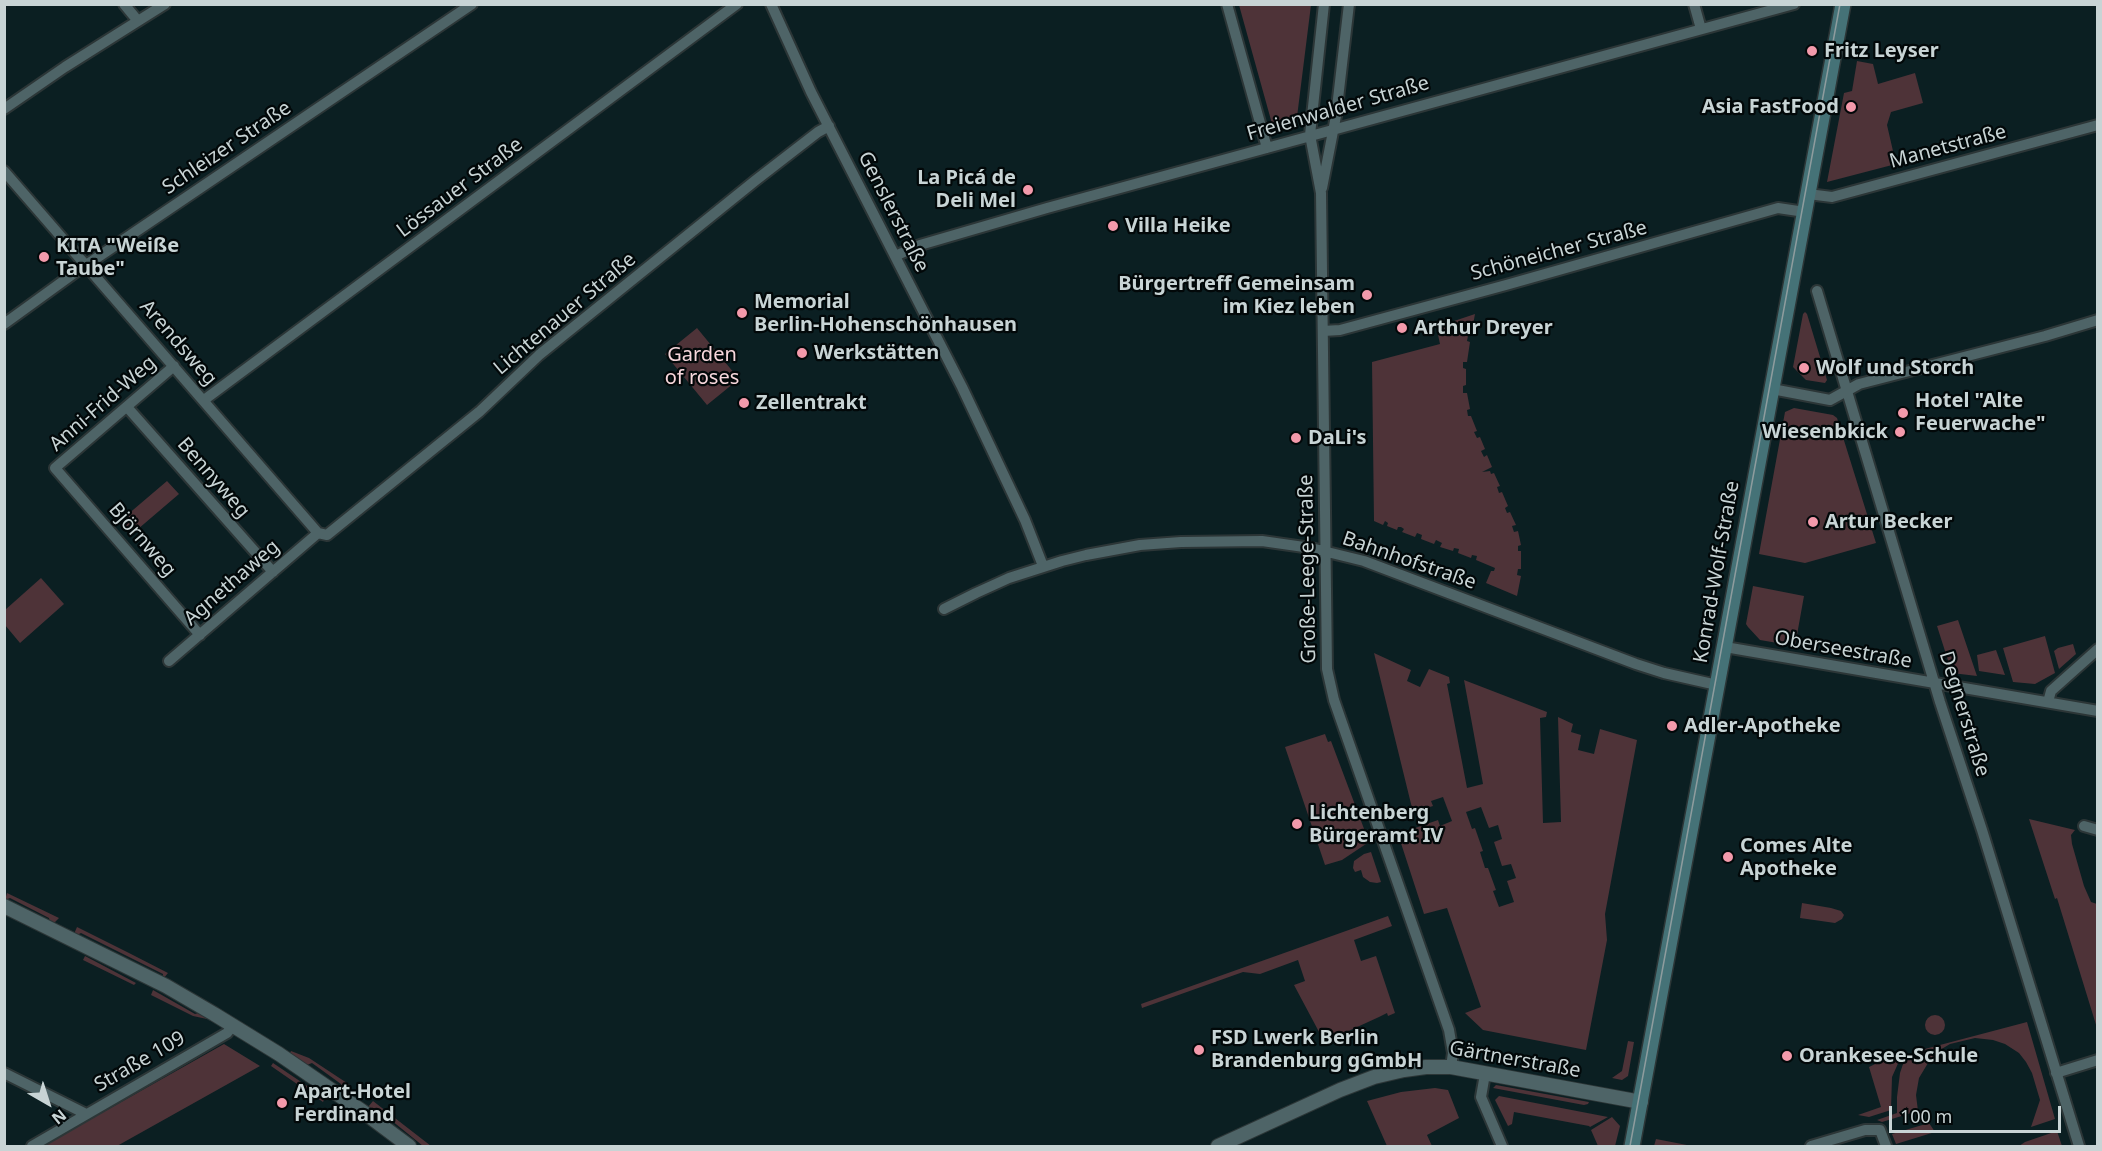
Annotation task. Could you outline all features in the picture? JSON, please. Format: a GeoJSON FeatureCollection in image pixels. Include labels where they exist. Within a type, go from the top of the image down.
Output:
{"type":"FeatureCollection","features":[{"type":"Feature","properties":{"kind":"main road","name":"Konrad-Wolf-Straße"},"geometry":{"type":"LineString","coordinates":[[1632,1146],[1843,4]]}},
{"type":"Feature","properties":{"kind":"street"},"geometry":{"type":"LineString","coordinates":[[124,4],[138,21]]}},
{"type":"Feature","properties":{"kind":"street"},"geometry":{"type":"LineString","coordinates":[[4,109],[65,67],[165,4]]}},
{"type":"Feature","properties":{"kind":"street","name":"Schleizer Straße"},"geometry":{"type":"LineString","coordinates":[[4,324],[87,264],[471,4]]}},
{"type":"Feature","properties":{"kind":"street","name":"Lössauer Straße"},"geometry":{"type":"LineString","coordinates":[[204,400],[738,4]]}},
{"type":"Feature","properties":{"kind":"street","name":"Genslerstraße"},"geometry":{"type":"LineString","coordinates":[[771,4],[829,126],[980,425],[1044,566]]}},
{"type":"Feature","properties":{"kind":"street"},"geometry":{"type":"LineString","coordinates":[[1227,4],[1267,148]]}},
{"type":"Feature","properties":{"kind":"street","name":"Große-Leege-Straße"},"geometry":{"type":"LineString","coordinates":[[1324,4],[1310,135],[1321,193],[1326,643],[1330,686],[1449,1030],[1452,1044],[1451,1068]]}},
{"type":"Feature","properties":{"kind":"street","name":"Große-Leege-Straße"},"geometry":{"type":"LineString","coordinates":[[1321,193],[1333,129],[1349,4]]}},
{"type":"Feature","properties":{"kind":"street"},"geometry":{"type":"LineString","coordinates":[[1694,4],[1701,29]]}},
{"type":"Feature","properties":{"kind":"street","name":"Freienwalder Straße"},"geometry":{"type":"LineString","coordinates":[[895,256],[920,244],[1016,216],[1794,4]]}},
{"type":"Feature","properties":{"kind":"street","name":"Manetstraße"},"geometry":{"type":"LineString","coordinates":[[1808,194],[1832,197],[2097,125]]}},
{"type":"Feature","properties":{"kind":"street","name":"Lichtenauer Straße"},"geometry":{"type":"LineString","coordinates":[[323,534],[480,412],[539,355],[756,180],[829,126]]}},
{"type":"Feature","properties":{"kind":"street","name":"Arendsweg"},"geometry":{"type":"LineString","coordinates":[[4,171],[323,534]]}},
{"type":"Feature","properties":{"kind":"street","name":"Schöneicher Straße"},"geometry":{"type":"LineString","coordinates":[[1323,331],[1340,330],[1496,288],[1778,208],[1805,212]]}},
{"type":"Feature","properties":{"kind":"street","name":"Degnerstraße"},"geometry":{"type":"LineString","coordinates":[[1817,291],[1935,684],[2079,1146]]}},
{"type":"Feature","properties":{"kind":"street"},"geometry":{"type":"LineString","coordinates":[[1772,389],[1830,400],[1859,384],[2045,336],[2097,320]]}},
{"type":"Feature","properties":{"kind":"street","name":"Anni-Frid-Weg"},"geometry":{"type":"LineString","coordinates":[[55,468],[174,366]]}},
{"type":"Feature","properties":{"kind":"street","name":"Bennyweg"},"geometry":{"type":"LineString","coordinates":[[127,407],[273,572]]}},
{"type":"Feature","properties":{"kind":"street","name":"Björnweg"},"geometry":{"type":"LineString","coordinates":[[55,468],[200,635]]}},
{"type":"Feature","properties":{"kind":"street","name":"Agnethaweg"},"geometry":{"type":"LineString","coordinates":[[169,661],[273,572],[323,534]]}},
{"type":"Feature","properties":{"kind":"street","name":"Bahnhofstraße"},"geometry":{"type":"LineString","coordinates":[[944,609],[1001,582],[1044,566],[1116,549],[1181,542],[1262,541],[1325,551],[1364,561],[1636,664],[1718,685]]}},
{"type":"Feature","properties":{"kind":"street","name":"Oberseestraße"},"geometry":{"type":"LineString","coordinates":[[1725,647],[2097,711]]}},
{"type":"Feature","properties":{"kind":"street"},"geometry":{"type":"LineString","coordinates":[[2048,702],[2051,691],[2097,649]]}},
{"type":"Feature","properties":{"kind":"street"},"geometry":{"type":"LineString","coordinates":[[2084,826],[2097,830]]}},
{"type":"Feature","properties":{"kind":"street"},"geometry":{"type":"LineString","coordinates":[[4,906],[166,986],[233,1025],[279,1054],[409,1146]]}},
{"type":"Feature","properties":{"kind":"street","name":"Straße 109"},"geometry":{"type":"LineString","coordinates":[[32,1146],[227,1033],[233,1025]]}},
{"type":"Feature","properties":{"kind":"street"},"geometry":{"type":"LineString","coordinates":[[2056,1073],[2097,1060]]}},
{"type":"Feature","properties":{"kind":"street","name":"Gärtnerstraße"},"geometry":{"type":"LineString","coordinates":[[1218,1146],[1340,1090],[1374,1077],[1404,1070],[1451,1068],[1641,1102]]}},
{"type":"Feature","properties":{"kind":"street"},"geometry":{"type":"LineString","coordinates":[[4,1073],[86,1114]]}},
{"type":"Feature","properties":{"kind":"street"},"geometry":{"type":"LineString","coordinates":[[1485,1074],[1481,1097],[1502,1146]]}},
{"type":"Feature","properties":{"kind":"street"},"geometry":{"type":"LineString","coordinates":[[1811,1146],[1865,1130],[1880,1130],[1886,1146]]}},
{"type":"Feature","properties":{"kind":"green space"},"geometry":{"type":"Polygon","coordinates":[[[1239,5],[1311,5],[1296,125],[1274,131],[1239,5]]]}},
{"type":"Feature","properties":{"kind":"green space"},"geometry":{"type":"Polygon","coordinates":[[[1857,61],[1873,64],[1878,84],[1915,73],[1923,103],[1891,112],[1887,125],[1896,164],[1827,182],[1844,93],[1852,91],[1857,61]]]}},
{"type":"Feature","properties":{"kind":"green space"},"geometry":{"type":"Polygon","coordinates":[[[1805,312],[1827,380],[1825,383],[1806,380],[1793,367],[1805,312]]]}},
{"type":"Feature","properties":{"kind":"green space"},"geometry":{"type":"Polygon","coordinates":[[[1475,314],[1471,336],[1468,336],[1467,341],[1470,342],[1467,362],[1463,362],[1463,368],[1466,369],[1466,385],[1463,386],[1463,393],[1467,393],[1470,409],[1467,410],[1468,416],[1471,416],[1477,431],[1474,432],[1477,438],[1480,437],[1485,449],[1481,451],[1484,457],[1487,455],[1492,467],[1482,472],[1494,473],[1500,486],[1497,487],[1499,493],[1502,492],[1508,506],[1505,508],[1507,513],[1510,512],[1516,525],[1512,526],[1514,532],[1518,531],[1521,545],[1518,546],[1518,551],[1521,551],[1521,569],[1518,569],[1517,575],[1521,576],[1517,596],[1486,583],[1491,571],[1495,568],[1476,560],[1477,556],[1472,555],[1471,558],[1458,553],[1459,549],[1454,548],[1453,551],[1440,547],[1442,543],[1436,540],[1434,544],[1421,539],[1422,535],[1417,533],[1415,537],[1402,532],[1404,529],[1401,527],[1397,530],[1387,526],[1388,523],[1385,521],[1383,525],[1374,521],[1372,362],[1440,344],[1437,330],[1440,329],[1439,326],[1475,314]]]}},
{"type":"Feature","properties":{"kind":"green space","name":"Garden of roses"},"geometry":{"type":"Polygon","coordinates":[[[697,328],[739,379],[707,405],[665,354],[697,328]]]}},
{"type":"Feature","properties":{"kind":"green space"},"geometry":{"type":"Polygon","coordinates":[[[1794,408],[1833,415],[1837,418],[1876,543],[1805,563],[1759,554],[1785,412],[1794,408]]]}},
{"type":"Feature","properties":{"kind":"green space"},"geometry":{"type":"Polygon","coordinates":[[[167,481],[179,494],[131,535],[120,521],[167,481]]]}},
{"type":"Feature","properties":{"kind":"green space"},"geometry":{"type":"Polygon","coordinates":[[[41,578],[64,604],[20,643],[5,625],[5,610],[41,578]]]}},
{"type":"Feature","properties":{"kind":"green space"},"geometry":{"type":"Polygon","coordinates":[[[1753,586],[1804,596],[1795,646],[1760,640],[1748,627],[1746,624],[1753,586]]]}},
{"type":"Feature","properties":{"kind":"green space"},"geometry":{"type":"Polygon","coordinates":[[[1958,620],[1977,676],[1952,673],[1937,626],[1958,620]]]}},
{"type":"Feature","properties":{"kind":"green space"},"geometry":{"type":"Polygon","coordinates":[[[2045,636],[2055,673],[2035,684],[2013,682],[2003,648],[2045,636]]]}},
{"type":"Feature","properties":{"kind":"green space"},"geometry":{"type":"Polygon","coordinates":[[[2073,644],[2076,654],[2059,669],[2054,651],[2073,644]]]}},
{"type":"Feature","properties":{"kind":"green space"},"geometry":{"type":"Polygon","coordinates":[[[1996,650],[2005,675],[1979,671],[1977,655],[1996,650]]]}},
{"type":"Feature","properties":{"kind":"green space"},"geometry":{"type":"Polygon","coordinates":[[[1374,653],[1411,670],[1407,681],[1420,687],[1429,669],[1449,677],[1450,683],[1447,684],[1467,788],[1483,784],[1464,680],[1547,712],[1546,717],[1540,718],[1543,823],[1561,822],[1558,717],[1573,724],[1571,732],[1581,735],[1578,750],[1594,754],[1600,729],[1637,740],[1605,914],[1607,940],[1586,1050],[1483,1030],[1465,1013],[1481,1007],[1447,908],[1424,914],[1398,834],[1438,820],[1440,826],[1452,821],[1443,797],[1431,801],[1433,806],[1413,812],[1374,653]],[[1481,807],[1466,812],[1472,829],[1475,828],[1483,851],[1480,852],[1496,890],[1493,891],[1499,907],[1514,902],[1507,881],[1516,878],[1511,864],[1502,866],[1494,842],[1502,839],[1498,825],[1489,828],[1481,807]]]}},
{"type":"Feature","properties":{"kind":"green space"},"geometry":{"type":"Polygon","coordinates":[[[1325,734],[1328,742],[1331,741],[1369,842],[1342,860],[1325,865],[1285,747],[1325,734]]]}},
{"type":"Feature","properties":{"kind":"green space"},"geometry":{"type":"Polygon","coordinates":[[[2029,819],[2075,830],[2071,835],[2072,844],[2084,886],[2091,902],[2097,904],[2097,1028],[2057,898],[2055,899],[2029,819]]]}},
{"type":"Feature","properties":{"kind":"green space"},"geometry":{"type":"Polygon","coordinates":[[[1371,852],[1381,882],[1370,882],[1363,877],[1361,870],[1355,872],[1353,868],[1354,861],[1371,852]]]}},
{"type":"Feature","properties":{"kind":"green space"},"geometry":{"type":"Polygon","coordinates":[[[7,893],[59,918],[53,924],[50,923],[49,918],[10,898],[5,900],[7,893]]]}},
{"type":"Feature","properties":{"kind":"green space"},"geometry":{"type":"Polygon","coordinates":[[[1802,903],[1831,908],[1841,911],[1844,915],[1835,923],[1800,918],[1802,903]]]}},
{"type":"Feature","properties":{"kind":"green space"},"geometry":{"type":"Polygon","coordinates":[[[1388,916],[1392,926],[1354,940],[1361,961],[1376,956],[1395,1013],[1388,1016],[1387,1013],[1331,1039],[1332,1042],[1326,1045],[1294,985],[1305,981],[1298,960],[1260,974],[1243,972],[1142,1008],[1141,1004],[1388,916]]]}},
{"type":"Feature","properties":{"kind":"green space"},"geometry":{"type":"Polygon","coordinates":[[[77,927],[168,973],[163,979],[163,974],[81,933],[74,934],[77,927]]]}},
{"type":"Feature","properties":{"kind":"green space"},"geometry":{"type":"Polygon","coordinates":[[[85,956],[136,983],[134,985],[83,960],[85,956]]]}},
{"type":"Feature","properties":{"kind":"green space"},"geometry":{"type":"Polygon","coordinates":[[[153,990],[195,1014],[202,1012],[208,1016],[207,1019],[193,1016],[151,995],[153,990]]]}},
{"type":"Feature","properties":{"kind":"green space"},"geometry":{"type":"Polygon","coordinates":[[[1935,1015],[1942,1018],[1945,1025],[1942,1032],[1935,1035],[1928,1032],[1925,1025],[1928,1018],[1935,1015]]]}},
{"type":"Feature","properties":{"kind":"green space"},"geometry":{"type":"Polygon","coordinates":[[[2027,1022],[2055,1119],[2031,1127],[2040,1100],[2032,1073],[2026,1062],[2019,1053],[2005,1044],[1975,1038],[1950,1044],[1940,1050],[1928,1063],[1919,1078],[1916,1095],[1918,1111],[1882,1122],[1877,1120],[1897,1113],[1900,1073],[1903,1064],[1911,1055],[1921,1050],[2027,1022]]]}},
{"type":"Feature","properties":{"kind":"green space"},"geometry":{"type":"Polygon","coordinates":[[[1628,1041],[1634,1042],[1628,1076],[1622,1080],[1612,1078],[1622,1071],[1628,1041]]]}},
{"type":"Feature","properties":{"kind":"green space"},"geometry":{"type":"Polygon","coordinates":[[[224,1044],[260,1066],[117,1146],[43,1146],[224,1044]]]}},
{"type":"Feature","properties":{"kind":"green space"},"geometry":{"type":"Polygon","coordinates":[[[1904,1050],[1892,1077],[1891,1110],[1869,1117],[1858,1115],[1881,1107],[1869,1067],[1904,1050]]]}},
{"type":"Feature","properties":{"kind":"green space"},"geometry":{"type":"Polygon","coordinates":[[[291,1051],[309,1058],[350,1085],[345,1091],[341,1084],[312,1063],[307,1065],[290,1053],[291,1051]]]}},
{"type":"Feature","properties":{"kind":"green space"},"geometry":{"type":"Polygon","coordinates":[[[273,1063],[325,1098],[323,1102],[271,1066],[273,1063]]]}},
{"type":"Feature","properties":{"kind":"green space"},"geometry":{"type":"Polygon","coordinates":[[[1496,1085],[1589,1102],[1584,1105],[1493,1088],[1496,1085]]]}},
{"type":"Feature","properties":{"kind":"green space"},"geometry":{"type":"Polygon","coordinates":[[[1435,1088],[1448,1090],[1459,1118],[1427,1135],[1432,1146],[1387,1146],[1367,1101],[1401,1092],[1435,1088]]]}},
{"type":"Feature","properties":{"kind":"green space"},"geometry":{"type":"Polygon","coordinates":[[[1499,1096],[1608,1117],[1590,1127],[1514,1112],[1512,1124],[1508,1126],[1495,1100],[1499,1096]]]}},
{"type":"Feature","properties":{"kind":"green space"},"geometry":{"type":"Polygon","coordinates":[[[373,1101],[431,1146],[423,1146],[386,1116],[379,1116],[368,1107],[373,1101]]]}},
{"type":"Feature","properties":{"kind":"green space"},"geometry":{"type":"Polygon","coordinates":[[[1612,1117],[1620,1126],[1615,1146],[1598,1146],[1591,1130],[1612,1117]]]}},
{"type":"Feature","properties":{"kind":"green space"},"geometry":{"type":"Polygon","coordinates":[[[1929,1123],[1935,1132],[1896,1144],[1892,1134],[1929,1123]]]}},
{"type":"Feature","properties":{"kind":"green space"},"geometry":{"type":"Polygon","coordinates":[[[2057,1131],[2062,1146],[2019,1146],[2025,1142],[2057,1131]]]}},
{"type":"Feature","properties":{"kind":"green space"},"geometry":{"type":"Polygon","coordinates":[[[1656,1139],[1692,1146],[1654,1146],[1656,1139]]]}},
{"type":"Feature","properties":{"kind":"tram line"},"geometry":{"type":"LineString","coordinates":[[1630,1146],[1840,4]]}},
{"type":"Feature","properties":{"kind":"place","name":"Fritz Leyser"},"geometry":{"type":"Point","coordinates":[1812,51]}},
{"type":"Feature","properties":{"kind":"place","name":"Asia FastFood"},"geometry":{"type":"Point","coordinates":[1851,107]}},
{"type":"Feature","properties":{"kind":"place","name":"La Picá de Deli Mel"},"geometry":{"type":"Point","coordinates":[1028,190]}},
{"type":"Feature","properties":{"kind":"place","name":"Villa Heike"},"geometry":{"type":"Point","coordinates":[1113,226]}},
{"type":"Feature","properties":{"kind":"place","name":"KITA \"Weiße Taube\""},"geometry":{"type":"Point","coordinates":[44,257]}},
{"type":"Feature","properties":{"kind":"place","name":"Bürgertreff Gemeinsam im Kiez leben"},"geometry":{"type":"Point","coordinates":[1367,295]}},
{"type":"Feature","properties":{"kind":"place","name":"Memorial Berlin-Hohenschönhausen"},"geometry":{"type":"Point","coordinates":[742,313]}},
{"type":"Feature","properties":{"kind":"place","name":"Arthur Dreyer"},"geometry":{"type":"Point","coordinates":[1402,328]}},
{"type":"Feature","properties":{"kind":"place","name":"Werkstätten"},"geometry":{"type":"Point","coordinates":[802,353]}},
{"type":"Feature","properties":{"kind":"place","name":"Wolf und Storch"},"geometry":{"type":"Point","coordinates":[1804,368]}},
{"type":"Feature","properties":{"kind":"place","name":"Zellentrakt"},"geometry":{"type":"Point","coordinates":[744,403]}},
{"type":"Feature","properties":{"kind":"place","name":"Hotel \"Alte Feuerwache\""},"geometry":{"type":"Point","coordinates":[1903,413]}},
{"type":"Feature","properties":{"kind":"place","name":"Wiesenbkick"},"geometry":{"type":"Point","coordinates":[1900,432]}},
{"type":"Feature","properties":{"kind":"place","name":"DaLi's"},"geometry":{"type":"Point","coordinates":[1296,438]}},
{"type":"Feature","properties":{"kind":"place","name":"Artur Becker"},"geometry":{"type":"Point","coordinates":[1813,522]}},
{"type":"Feature","properties":{"kind":"place","name":"Adler-Apotheke"},"geometry":{"type":"Point","coordinates":[1672,726]}},
{"type":"Feature","properties":{"kind":"place","name":"Lichtenberg Bürgeramt IV"},"geometry":{"type":"Point","coordinates":[1297,824]}},
{"type":"Feature","properties":{"kind":"place","name":"Comes Alte Apotheke"},"geometry":{"type":"Point","coordinates":[1728,857]}},
{"type":"Feature","properties":{"kind":"place","name":"FSD Lwerk Berlin Brandenburg gGmbH"},"geometry":{"type":"Point","coordinates":[1199,1050]}},
{"type":"Feature","properties":{"kind":"place","name":"Orankesee-Schule"},"geometry":{"type":"Point","coordinates":[1787,1056]}},
{"type":"Feature","properties":{"kind":"place","name":"Apart-Hotel Ferdinand"},"geometry":{"type":"Point","coordinates":[282,1103]}}]}
